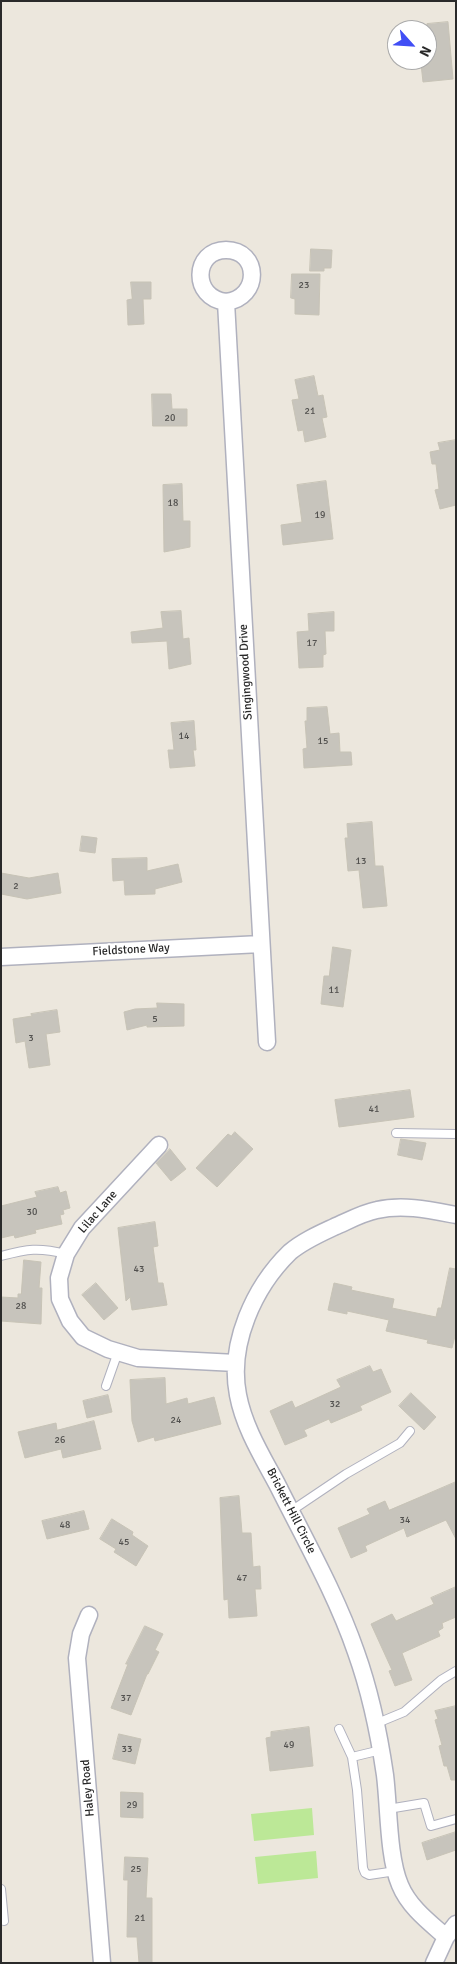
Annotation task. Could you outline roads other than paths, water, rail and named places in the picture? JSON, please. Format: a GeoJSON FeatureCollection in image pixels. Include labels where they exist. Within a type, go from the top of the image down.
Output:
{"type":"FeatureCollection","features":[{"type":"Feature","properties":{"kind":"street","name":"Singingwood Drive"},"geometry":{"type":"LineString","coordinates":[[226,302],[267,1042]]}},
{"type":"Feature","properties":{"kind":"street","name":"Fieldstone Way"},"geometry":{"type":"LineString","coordinates":[[1,956],[262,944]]}},
{"type":"Feature","properties":{"kind":"street","name":"Lilac Lane"},"geometry":{"type":"LineString","coordinates":[[159,1145],[82,1228],[66,1254],[59,1278],[60,1299],[70,1321],[84,1337],[118,1352],[138,1358],[236,1363]]}},
{"type":"Feature","properties":{"kind":"street","name":"Brickett Hill Circle"},"geometry":{"type":"LineString","coordinates":[[434,1963],[451,1930],[422,1915],[400,1886],[396,1871],[380,1750],[357,1654],[332,1590],[246,1425],[237,1394],[236,1363],[239,1340],[254,1300],[265,1280],[299,1244],[349,1220],[378,1210],[405,1207],[456,1215]]}},
{"type":"Feature","properties":{"kind":"street","name":"Haley Road"},"geometry":{"type":"LineString","coordinates":[[89,1615],[81,1634],[77,1658],[102,1963]]}},
{"type":"Feature","properties":{"kind":"lane"},"geometry":{"type":"LineString","coordinates":[[396,1133],[456,1134]]}},
{"type":"Feature","properties":{"kind":"lane"},"geometry":{"type":"LineString","coordinates":[[1,1256],[26,1249],[44,1249],[66,1254]]}},
{"type":"Feature","properties":{"kind":"lane"},"geometry":{"type":"LineString","coordinates":[[106,1386],[118,1352]]}},
{"type":"Feature","properties":{"kind":"lane"},"geometry":{"type":"LineString","coordinates":[[291,1511],[346,1474],[400,1443],[410,1431]]}},
{"type":"Feature","properties":{"kind":"lane"},"geometry":{"type":"LineString","coordinates":[[375,1724],[404,1712],[441,1680],[456,1671]]}},
{"type":"Feature","properties":{"kind":"lane"},"geometry":{"type":"LineString","coordinates":[[339,1729],[352,1757],[357,1790],[362,1868],[369,1875],[396,1871]]}},
{"type":"Feature","properties":{"kind":"lane"},"geometry":{"type":"LineString","coordinates":[[352,1757],[380,1750]]}},
{"type":"Feature","properties":{"kind":"lane"},"geometry":{"type":"LineString","coordinates":[[388,1809],[424,1803],[431,1826],[456,1819]]}},
{"type":"Feature","properties":{"kind":"lane"},"geometry":{"type":"LineString","coordinates":[[1,1889],[4,1921]]}}]}
